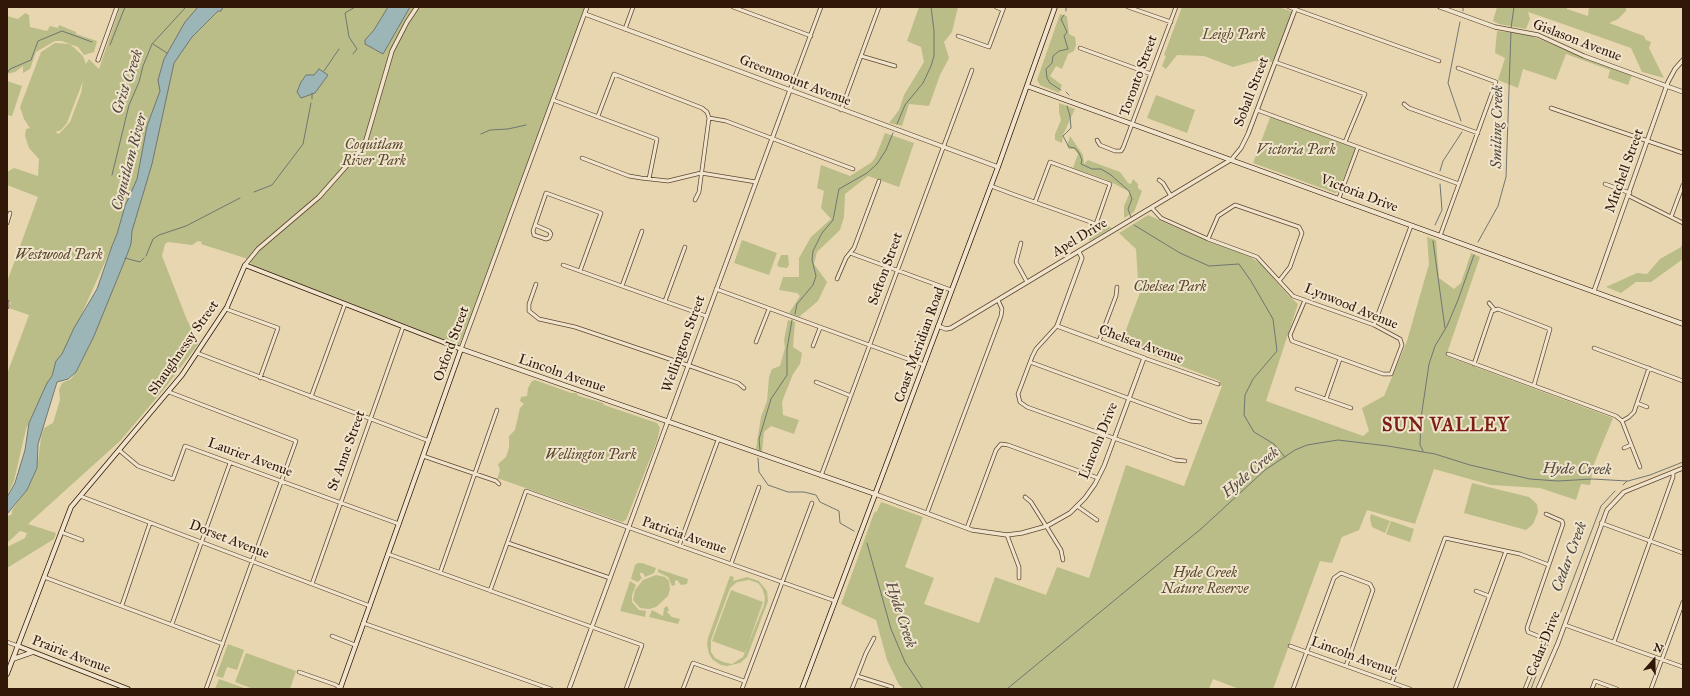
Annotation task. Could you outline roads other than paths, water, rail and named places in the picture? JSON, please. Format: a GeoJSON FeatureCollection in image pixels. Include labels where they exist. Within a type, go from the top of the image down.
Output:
{"type":"FeatureCollection","features":[{"type":"Feature","properties":{"kind":"main road","name":"Coast Meridian Road"},"geometry":{"type":"LineString","coordinates":[[802,689],[991,186],[1055,7]]}},
{"type":"Feature","properties":{"kind":"main road","name":"Victoria Drive"},"geometry":{"type":"LineString","coordinates":[[1027,86],[1232,159],[1411,226],[1683,324]]}},
{"type":"Feature","properties":{"kind":"main road","name":"Lincoln Avenue"},"geometry":{"type":"LineString","coordinates":[[245,265],[461,350],[875,494]]}},
{"type":"Feature","properties":{"kind":"main road","name":"Shaughnessy Street"},"geometry":{"type":"LineString","coordinates":[[7,674],[71,508],[169,392],[197,353],[226,309],[245,265]]}},
{"type":"Feature","properties":{"kind":"main road","name":"Oxford Street"},"geometry":{"type":"LineString","coordinates":[[340,689],[461,350]]}},
{"type":"Feature","properties":{"kind":"main road","name":"Prairie Avenue"},"geometry":{"type":"LineString","coordinates":[[18,646],[128,689]]}},
{"type":"Feature","properties":{"kind":"main road"},"geometry":{"type":"LineString","coordinates":[[13,659],[33,652]]}},
{"type":"Feature","properties":{"kind":"street"},"geometry":{"type":"LineString","coordinates":[[98,60],[117,7]]}},
{"type":"Feature","properties":{"kind":"street","name":"Shaughnessy Street"},"geometry":{"type":"LineString","coordinates":[[245,265],[258,249],[319,197],[358,154],[366,140],[392,51],[417,7]]}},
{"type":"Feature","properties":{"kind":"street","name":"Oxford Street"},"geometry":{"type":"LineString","coordinates":[[461,350],[587,7]]}},
{"type":"Feature","properties":{"kind":"street"},"geometry":{"type":"LineString","coordinates":[[625,29],[633,7]]}},
{"type":"Feature","properties":{"kind":"street"},"geometry":{"type":"LineString","coordinates":[[734,7],[810,36]]}},
{"type":"Feature","properties":{"kind":"street","name":"Wellington Street"},"geometry":{"type":"LineString","coordinates":[[569,689],[821,7]]}},
{"type":"Feature","properties":{"kind":"street"},"geometry":{"type":"LineString","coordinates":[[842,110],[879,7]]}},
{"type":"Feature","properties":{"kind":"street"},"geometry":{"type":"LineString","coordinates":[[958,36],[989,47],[1003,8],[996,7]]}},
{"type":"Feature","properties":{"kind":"street"},"geometry":{"type":"LineString","coordinates":[[1128,7],[1171,22]]}},
{"type":"Feature","properties":{"kind":"street","name":"Toronto Street"},"geometry":{"type":"LineString","coordinates":[[1097,140],[1102,146],[1120,151],[1133,124],[1176,7]]}},
{"type":"Feature","properties":{"kind":"street"},"geometry":{"type":"LineString","coordinates":[[1289,7],[1296,8],[1439,62]]}},
{"type":"Feature","properties":{"kind":"street","name":"Gislason Avenue"},"geometry":{"type":"LineString","coordinates":[[1440,7],[1495,27],[1518,30],[1538,35],[1584,56],[1683,92]]}},
{"type":"Feature","properties":{"kind":"street","name":"Soball Street"},"geometry":{"type":"LineString","coordinates":[[1232,159],[1244,143],[1296,8]]}},
{"type":"Feature","properties":{"kind":"street","name":"Greenmount Avenue"},"geometry":{"type":"LineString","coordinates":[[585,14],[998,167]]}},
{"type":"Feature","properties":{"kind":"street"},"geometry":{"type":"LineString","coordinates":[[1080,48],[1152,74]]}},
{"type":"Feature","properties":{"kind":"street"},"geometry":{"type":"LineString","coordinates":[[861,56],[895,66]]}},
{"type":"Feature","properties":{"kind":"street","name":"Mitchell Street"},"geometry":{"type":"LineString","coordinates":[[1594,292],[1667,86],[1672,74],[1683,60]]}},
{"type":"Feature","properties":{"kind":"street"},"geometry":{"type":"LineString","coordinates":[[1276,62],[1365,94],[1345,142]]}},
{"type":"Feature","properties":{"kind":"street"},"geometry":{"type":"LineString","coordinates":[[1440,236],[1496,82],[1458,68]]}},
{"type":"Feature","properties":{"kind":"street","name":"Sefton Street"},"geometry":{"type":"LineString","coordinates":[[821,476],[972,70]]}},
{"type":"Feature","properties":{"kind":"street"},"geometry":{"type":"LineString","coordinates":[[598,116],[614,74],[702,108],[707,112],[709,118],[699,192],[695,200]]}},
{"type":"Feature","properties":{"kind":"street"},"geometry":{"type":"LineString","coordinates":[[553,100],[657,139],[649,179]]}},
{"type":"Feature","properties":{"kind":"street"},"geometry":{"type":"LineString","coordinates":[[1404,104],[1409,108],[1478,133]]}},
{"type":"Feature","properties":{"kind":"street"},"geometry":{"type":"LineString","coordinates":[[1551,108],[1647,142],[1683,153]]}},
{"type":"Feature","properties":{"kind":"street"},"geometry":{"type":"LineString","coordinates":[[1257,110],[1459,184]]}},
{"type":"Feature","properties":{"kind":"street"},"geometry":{"type":"LineString","coordinates":[[709,118],[726,121],[853,169]]}},
{"type":"Feature","properties":{"kind":"street"},"geometry":{"type":"LineString","coordinates":[[1339,198],[1358,147]]}},
{"type":"Feature","properties":{"kind":"street"},"geometry":{"type":"LineString","coordinates":[[582,158],[630,176],[649,179],[668,181],[701,173],[756,182]]}},
{"type":"Feature","properties":{"kind":"street","name":"Apel Drive"},"geometry":{"type":"LineString","coordinates":[[938,326],[946,329],[951,328],[1232,159]]}},
{"type":"Feature","properties":{"kind":"street"},"geometry":{"type":"LineString","coordinates":[[991,186],[1035,202],[1096,224],[1110,184],[1050,162],[1035,202]]}},
{"type":"Feature","properties":{"kind":"street"},"geometry":{"type":"LineString","coordinates":[[1159,180],[1163,183],[1171,196]]}},
{"type":"Feature","properties":{"kind":"street"},"geometry":{"type":"LineString","coordinates":[[837,279],[846,258],[856,244],[879,181]]}},
{"type":"Feature","properties":{"kind":"street"},"geometry":{"type":"LineString","coordinates":[[1605,184],[1629,194],[1683,222]]}},
{"type":"Feature","properties":{"kind":"street"},"geometry":{"type":"LineString","coordinates":[[1671,217],[1683,185]]}},
{"type":"Feature","properties":{"kind":"street"},"geometry":{"type":"LineString","coordinates":[[535,225],[549,231],[551,234],[549,238],[546,239],[534,235],[533,231],[535,225],[546,193],[601,213],[580,271]]}},
{"type":"Feature","properties":{"kind":"street"},"geometry":{"type":"LineString","coordinates":[[1208,239],[1218,216],[1235,205],[1300,228],[1302,235],[1290,267],[1279,281]]}},
{"type":"Feature","properties":{"kind":"street","name":"Lynwood Avenue"},"geometry":{"type":"LineString","coordinates":[[1152,208],[1161,218],[1208,239],[1257,257],[1291,295],[1374,325],[1402,341],[1392,371],[1388,375],[1340,359]]}},
{"type":"Feature","properties":{"kind":"street"},"geometry":{"type":"LineString","coordinates":[[7,223],[10,213]]}},
{"type":"Feature","properties":{"kind":"street"},"geometry":{"type":"LineString","coordinates":[[1374,325],[1411,226]]}},
{"type":"Feature","properties":{"kind":"street"},"geometry":{"type":"LineString","coordinates":[[622,286],[642,231]]}},
{"type":"Feature","properties":{"kind":"street"},"geometry":{"type":"LineString","coordinates":[[1021,243],[1016,262],[1027,282]]}},
{"type":"Feature","properties":{"kind":"street"},"geometry":{"type":"LineString","coordinates":[[665,301],[685,247]]}},
{"type":"Feature","properties":{"kind":"street"},"geometry":{"type":"LineString","coordinates":[[1079,252],[1082,258],[1057,326],[1036,349],[1018,394],[1018,399],[1026,406],[1114,439],[1177,461],[1185,461]]}},
{"type":"Feature","properties":{"kind":"street"},"geometry":{"type":"LineString","coordinates":[[850,253],[952,290]]}},
{"type":"Feature","properties":{"kind":"street"},"geometry":{"type":"LineString","coordinates":[[563,265],[706,316]]}},
{"type":"Feature","properties":{"kind":"street"},"geometry":{"type":"LineString","coordinates":[[536,284],[529,304],[529,311],[539,319],[575,327],[688,365],[738,383],[744,388]]}},
{"type":"Feature","properties":{"kind":"street"},"geometry":{"type":"LineString","coordinates":[[1099,341],[1117,293],[1117,287]]}},
{"type":"Feature","properties":{"kind":"street"},"geometry":{"type":"LineString","coordinates":[[716,288],[820,328],[924,365]]}},
{"type":"Feature","properties":{"kind":"street"},"geometry":{"type":"LineString","coordinates":[[927,514],[1001,316],[1002,309],[998,300]]}},
{"type":"Feature","properties":{"kind":"street"},"geometry":{"type":"LineString","coordinates":[[1305,300],[1290,335],[1291,339],[1340,359],[1326,399]]}},
{"type":"Feature","properties":{"kind":"street"},"geometry":{"type":"LineString","coordinates":[[7,302],[7,307]]}},
{"type":"Feature","properties":{"kind":"street"},"geometry":{"type":"LineString","coordinates":[[1489,303],[1494,309],[1498,309],[1550,329],[1534,385]]}},
{"type":"Feature","properties":{"kind":"street"},"geometry":{"type":"LineString","coordinates":[[311,397],[345,304]]}},
{"type":"Feature","properties":{"kind":"street"},"geometry":{"type":"LineString","coordinates":[[226,309],[278,328],[260,378]]}},
{"type":"Feature","properties":{"kind":"street"},"geometry":{"type":"LineString","coordinates":[[756,342],[769,309]]}},
{"type":"Feature","properties":{"kind":"street"},"geometry":{"type":"LineString","coordinates":[[1474,364],[1494,309]]}},
{"type":"Feature","properties":{"kind":"street","name":"Chelsea Avenue"},"geometry":{"type":"LineString","coordinates":[[1057,326],[1218,384]]}},
{"type":"Feature","properties":{"kind":"street","name":"St Anne Street"},"geometry":{"type":"LineString","coordinates":[[312,584],[403,327]]}},
{"type":"Feature","properties":{"kind":"street"},"geometry":{"type":"LineString","coordinates":[[813,346],[820,328]]}},
{"type":"Feature","properties":{"kind":"street"},"geometry":{"type":"LineString","coordinates":[[1594,348],[1683,381]]}},
{"type":"Feature","properties":{"kind":"street"},"geometry":{"type":"LineString","coordinates":[[197,353],[429,441]]}},
{"type":"Feature","properties":{"kind":"street"},"geometry":{"type":"LineString","coordinates":[[1448,354],[1610,413],[1622,421],[1640,467]]}},
{"type":"Feature","properties":{"kind":"street","name":"Lincoln Drive"},"geometry":{"type":"LineString","coordinates":[[875,494],[983,533],[1007,535],[1022,534],[1047,526],[1077,506],[1091,490],[1098,478],[1144,358]]}},
{"type":"Feature","properties":{"kind":"street"},"geometry":{"type":"LineString","coordinates":[[1030,362],[1190,421],[1200,422]]}},
{"type":"Feature","properties":{"kind":"street"},"geometry":{"type":"LineString","coordinates":[[1622,421],[1632,415],[1649,368]]}},
{"type":"Feature","properties":{"kind":"street"},"geometry":{"type":"LineString","coordinates":[[816,382],[851,396]]}},
{"type":"Feature","properties":{"kind":"street"},"geometry":{"type":"LineString","coordinates":[[1298,389],[1351,408]]}},
{"type":"Feature","properties":{"kind":"street"},"geometry":{"type":"LineString","coordinates":[[169,392],[296,441],[206,689]]}},
{"type":"Feature","properties":{"kind":"street"},"geometry":{"type":"LineString","coordinates":[[1637,403],[1647,407]]}},
{"type":"Feature","properties":{"kind":"street"},"geometry":{"type":"LineString","coordinates":[[440,572],[497,410]]}},
{"type":"Feature","properties":{"kind":"street"},"geometry":{"type":"LineString","coordinates":[[680,546],[718,440]]}},
{"type":"Feature","properties":{"kind":"street"},"geometry":{"type":"LineString","coordinates":[[967,528],[996,450],[1001,444],[1008,445],[1098,478]]}},
{"type":"Feature","properties":{"kind":"street"},"geometry":{"type":"LineString","coordinates":[[1624,448],[1631,445]]}},
{"type":"Feature","properties":{"kind":"street","name":"Laurier Avenue"},"geometry":{"type":"LineString","coordinates":[[120,450],[138,466],[173,479],[185,446],[399,524]]}},
{"type":"Feature","properties":{"kind":"street"},"geometry":{"type":"LineString","coordinates":[[423,456],[499,484]]}},
{"type":"Feature","properties":{"kind":"street"},"geometry":{"type":"LineString","coordinates":[[172,624],[230,462]]}},
{"type":"Feature","properties":{"kind":"street","name":"Cedar Drive"},"geometry":{"type":"LineString","coordinates":[[1538,689],[1565,624],[1600,523],[1610,506],[1624,492],[1683,468]]}},
{"type":"Feature","properties":{"kind":"street"},"geometry":{"type":"LineString","coordinates":[[1614,642],[1673,477],[1672,472]]}},
{"type":"Feature","properties":{"kind":"street"},"geometry":{"type":"LineString","coordinates":[[731,564],[759,487]]}},
{"type":"Feature","properties":{"kind":"street","name":"Patricia Avenue"},"geometry":{"type":"LineString","coordinates":[[508,542],[526,491],[835,601]]}},
{"type":"Feature","properties":{"kind":"street","name":"Dorset Avenue"},"geometry":{"type":"LineString","coordinates":[[80,496],[370,606]]}},
{"type":"Feature","properties":{"kind":"street"},"geometry":{"type":"LineString","coordinates":[[1025,497],[1031,502],[1047,526],[1061,550],[1063,560]]}},
{"type":"Feature","properties":{"kind":"street"},"geometry":{"type":"LineString","coordinates":[[742,689],[812,503]]}},
{"type":"Feature","properties":{"kind":"street"},"geometry":{"type":"LineString","coordinates":[[1077,506],[1097,520]]}},
{"type":"Feature","properties":{"kind":"street"},"geometry":{"type":"LineString","coordinates":[[1392,682],[1445,538],[1506,551],[1549,565],[1563,522],[1546,514]]}},
{"type":"Feature","properties":{"kind":"street"},"geometry":{"type":"LineString","coordinates":[[122,606],[150,523]]}},
{"type":"Feature","properties":{"kind":"street"},"geometry":{"type":"LineString","coordinates":[[1600,523],[1683,553]]}},
{"type":"Feature","properties":{"kind":"street"},"geometry":{"type":"LineString","coordinates":[[61,532],[82,540]]}},
{"type":"Feature","properties":{"kind":"street"},"geometry":{"type":"LineString","coordinates":[[1007,535],[1019,567],[1019,578]]}},
{"type":"Feature","properties":{"kind":"street"},"geometry":{"type":"LineString","coordinates":[[490,591],[508,542],[610,578]]}},
{"type":"Feature","properties":{"kind":"street"},"geometry":{"type":"LineString","coordinates":[[1455,689],[1506,551]]}},
{"type":"Feature","properties":{"kind":"street"},"geometry":{"type":"LineString","coordinates":[[388,554],[642,645],[626,689]]}},
{"type":"Feature","properties":{"kind":"street","name":"Cedar Drive"},"geometry":{"type":"LineString","coordinates":[[1525,689],[1544,642],[1543,638],[1527,631],[1527,625],[1549,565]]}},
{"type":"Feature","properties":{"kind":"street"},"geometry":{"type":"LineString","coordinates":[[1293,689],[1334,578],[1337,574],[1343,574],[1370,584],[1373,587],[1373,592],[1346,666]]}},
{"type":"Feature","properties":{"kind":"street"},"geometry":{"type":"LineString","coordinates":[[44,577],[223,644]]}},
{"type":"Feature","properties":{"kind":"street"},"geometry":{"type":"LineString","coordinates":[[1476,591],[1489,596]]}},
{"type":"Feature","properties":{"kind":"street"},"geometry":{"type":"LineString","coordinates":[[1651,689],[1683,602]]}},
{"type":"Feature","properties":{"kind":"street"},"geometry":{"type":"LineString","coordinates":[[363,623],[551,689]]}},
{"type":"Feature","properties":{"kind":"street"},"geometry":{"type":"LineString","coordinates":[[1565,624],[1683,667]]}},
{"type":"Feature","properties":{"kind":"street"},"geometry":{"type":"LineString","coordinates":[[332,636],[355,645]]}},
{"type":"Feature","properties":{"kind":"street"},"geometry":{"type":"LineString","coordinates":[[852,689],[866,653],[874,638]]}},
{"type":"Feature","properties":{"kind":"street","name":"Prairie Avenue"},"geometry":{"type":"LineString","coordinates":[[7,642],[18,646]]}},
{"type":"Feature","properties":{"kind":"street","name":"Lincoln Avenue"},"geometry":{"type":"LineString","coordinates":[[1290,646],[1410,689]]}},
{"type":"Feature","properties":{"kind":"street"},"geometry":{"type":"LineString","coordinates":[[683,689],[693,663],[744,681]]}},
{"type":"Feature","properties":{"kind":"street"},"geometry":{"type":"LineString","coordinates":[[298,672],[336,685],[340,689]]}},
{"type":"Feature","properties":{"kind":"street"},"geometry":{"type":"LineString","coordinates":[[857,676],[892,686]]}},
{"type":"Feature","properties":{"kind":"street"},"geometry":{"type":"LineString","coordinates":[[1592,689],[1595,681],[1617,689]]}},
{"type":"Feature","properties":{"kind":"water","name":"Coquitlam River"},"geometry":{"type":"Polygon","coordinates":[[[198,7],[223,7],[221,11],[218,11],[192,37],[174,63],[152,164],[132,231],[131,244],[127,255],[94,336],[76,372],[68,379],[57,382],[38,444],[37,468],[27,490],[7,514],[7,497],[15,483],[25,450],[29,423],[47,383],[52,376],[56,361],[62,354],[74,328],[97,289],[117,234],[125,206],[137,179],[147,126],[160,91],[158,80],[164,59],[185,22],[198,7]]]}},
{"type":"Feature","properties":{"kind":"water"},"geometry":{"type":"Polygon","coordinates":[[[388,7],[410,7],[383,54],[365,44],[365,40],[374,30],[388,7]]]}},
{"type":"Feature","properties":{"kind":"water"},"geometry":{"type":"Polygon","coordinates":[[[319,69],[328,75],[315,93],[301,98],[297,92],[301,82],[306,75],[314,75],[319,69]]]}},
{"type":"Feature","properties":{"kind":"waterway"},"geometry":{"type":"LineString","coordinates":[[110,45],[125,7]]}},
{"type":"Feature","properties":{"kind":"waterway","name":"Grist Creek"},"geometry":{"type":"LineString","coordinates":[[112,175],[129,105],[139,82],[143,66],[152,44],[186,7]]}},
{"type":"Feature","properties":{"kind":"waterway"},"geometry":{"type":"LineString","coordinates":[[353,54],[357,49],[349,37],[345,13],[355,7]]}},
{"type":"Feature","properties":{"kind":"waterway","name":"Hyde Creek"},"geometry":{"type":"LineString","coordinates":[[897,124],[905,105],[923,83],[934,56],[934,31],[931,7]]}},
{"type":"Feature","properties":{"kind":"waterway","name":"Smiling Creek"},"geometry":{"type":"LineString","coordinates":[[1511,28],[1514,7]]}},
{"type":"Feature","properties":{"kind":"waterway"},"geometry":{"type":"LineString","coordinates":[[1061,90],[1050,83],[1047,78],[1046,69],[1052,63],[1053,56],[1059,51],[1068,49],[1064,36],[1067,32],[1061,19],[1064,15]]}},
{"type":"Feature","properties":{"kind":"waterway"},"geometry":{"type":"LineString","coordinates":[[1460,22],[1448,83],[1461,121]]}},
{"type":"Feature","properties":{"kind":"waterway"},"geometry":{"type":"LineString","coordinates":[[7,73],[10,69],[31,60],[38,41],[62,31],[92,42]]}},
{"type":"Feature","properties":{"kind":"waterway","name":"Smiling Creek"},"geometry":{"type":"LineString","coordinates":[[1478,242],[1498,206],[1506,177],[1511,31]]}},
{"type":"Feature","properties":{"kind":"waterway"},"geometry":{"type":"LineString","coordinates":[[153,44],[167,53]]}},
{"type":"Feature","properties":{"kind":"waterway"},"geometry":{"type":"LineString","coordinates":[[324,71],[339,49]]}},
{"type":"Feature","properties":{"kind":"waterway"},"geometry":{"type":"LineString","coordinates":[[1066,92],[1069,95]]}},
{"type":"Feature","properties":{"kind":"waterway"},"geometry":{"type":"LineString","coordinates":[[312,93],[312,99]]}},
{"type":"Feature","properties":{"kind":"waterway"},"geometry":{"type":"LineString","coordinates":[[254,192],[272,185],[303,144],[311,103]]}},
{"type":"Feature","properties":{"kind":"waterway"},"geometry":{"type":"LineString","coordinates":[[1067,106],[1071,128],[1063,136],[1069,147],[1075,148],[1079,153],[1082,160],[1081,164],[1092,169],[1101,169],[1111,175],[1129,191],[1132,199],[1128,209],[1131,217]]}},
{"type":"Feature","properties":{"kind":"waterway"},"geometry":{"type":"LineString","coordinates":[[481,134],[490,130],[508,129],[526,125]]}},
{"type":"Feature","properties":{"kind":"waterway"},"geometry":{"type":"LineString","coordinates":[[1440,171],[1443,161],[1462,132]]}},
{"type":"Feature","properties":{"kind":"waterway","name":"Hyde Creek"},"geometry":{"type":"LineString","coordinates":[[795,314],[797,304],[813,285],[816,276],[812,260],[813,251],[822,233],[833,220],[839,189],[867,173],[877,164],[886,150],[893,133]]}},
{"type":"Feature","properties":{"kind":"waterway"},"geometry":{"type":"LineString","coordinates":[[1435,225],[1442,210],[1440,184]]}},
{"type":"Feature","properties":{"kind":"waterway"},"geometry":{"type":"LineString","coordinates":[[146,256],[153,239],[159,235],[186,226],[240,198]]}},
{"type":"Feature","properties":{"kind":"waterway"},"geometry":{"type":"LineString","coordinates":[[1134,225],[1180,253],[1209,266],[1239,264],[1251,281],[1273,319],[1277,351],[1253,379],[1245,395],[1244,415],[1254,432],[1274,444],[1285,457]]}},
{"type":"Feature","properties":{"kind":"waterway"},"geometry":{"type":"LineString","coordinates":[[1433,241],[1445,328]]}},
{"type":"Feature","properties":{"kind":"waterway","name":"Smiling Creek"},"geometry":{"type":"LineString","coordinates":[[1423,451],[1420,445],[1421,418],[1429,364],[1435,346],[1447,326],[1458,300],[1474,255]]}},
{"type":"Feature","properties":{"kind":"waterway"},"geometry":{"type":"LineString","coordinates":[[125,258],[140,262],[144,258]]}},
{"type":"Feature","properties":{"kind":"waterway","name":"Hyde Creek"},"geometry":{"type":"LineString","coordinates":[[760,450],[759,439],[771,399],[787,375],[787,349],[792,320]]}},
{"type":"Feature","properties":{"kind":"waterway","name":"Hyde Creek"},"geometry":{"type":"LineString","coordinates":[[1007,689],[1202,528],[1265,470],[1295,450],[1307,445],[1338,440],[1388,446],[1435,454],[1470,465],[1530,479],[1558,481],[1592,479],[1628,481],[1650,475],[1683,462]]}},
{"type":"Feature","properties":{"kind":"waterway","name":"Hyde Creek"},"geometry":{"type":"LineString","coordinates":[[758,458],[759,472],[768,485],[788,492],[804,492],[816,495],[820,502],[839,511],[840,523],[854,531]]}},
{"type":"Feature","properties":{"kind":"waterway","name":"Hyde Creek"},"geometry":{"type":"LineString","coordinates":[[1623,485],[1627,481]]}},
{"type":"Feature","properties":{"kind":"waterway","name":"Cedar Creek"},"geometry":{"type":"LineString","coordinates":[[1552,635],[1601,506],[1615,491]]}},
{"type":"Feature","properties":{"kind":"waterway","name":"Hyde Creek"},"geometry":{"type":"LineString","coordinates":[[867,543],[891,629],[905,662],[923,689]]}},
{"type":"Feature","properties":{"kind":"waterway","name":"Cedar Creek"},"geometry":{"type":"LineString","coordinates":[[1531,689],[1548,644]]}},
{"type":"Feature","properties":{"kind":"district","name":"SUN VALLEY"},"geometry":{"type":"Point","coordinates":[1446,427]}},
{"type":"Feature","properties":{"kind":"park label","name":"Leigh Park"},"geometry":{"type":"Point","coordinates":[1234,36]}},
{"type":"Feature","properties":{"kind":"park label","name":"Victoria Park"},"geometry":{"type":"Point","coordinates":[1296,151]}},
{"type":"Feature","properties":{"kind":"park label","name":"Coquitlam River Park"},"geometry":{"type":"Point","coordinates":[374,154]}},
{"type":"Feature","properties":{"kind":"park label","name":"Westwood Park"},"geometry":{"type":"Point","coordinates":[59,256]}},
{"type":"Feature","properties":{"kind":"park label","name":"Chelsea Park"},"geometry":{"type":"Point","coordinates":[1170,288]}},
{"type":"Feature","properties":{"kind":"park label","name":"Wellington Park"},"geometry":{"type":"Point","coordinates":[591,456]}},
{"type":"Feature","properties":{"kind":"park label","name":"Hyde Creek Nature Reserve"},"geometry":{"type":"Point","coordinates":[1205,582]}}]}
